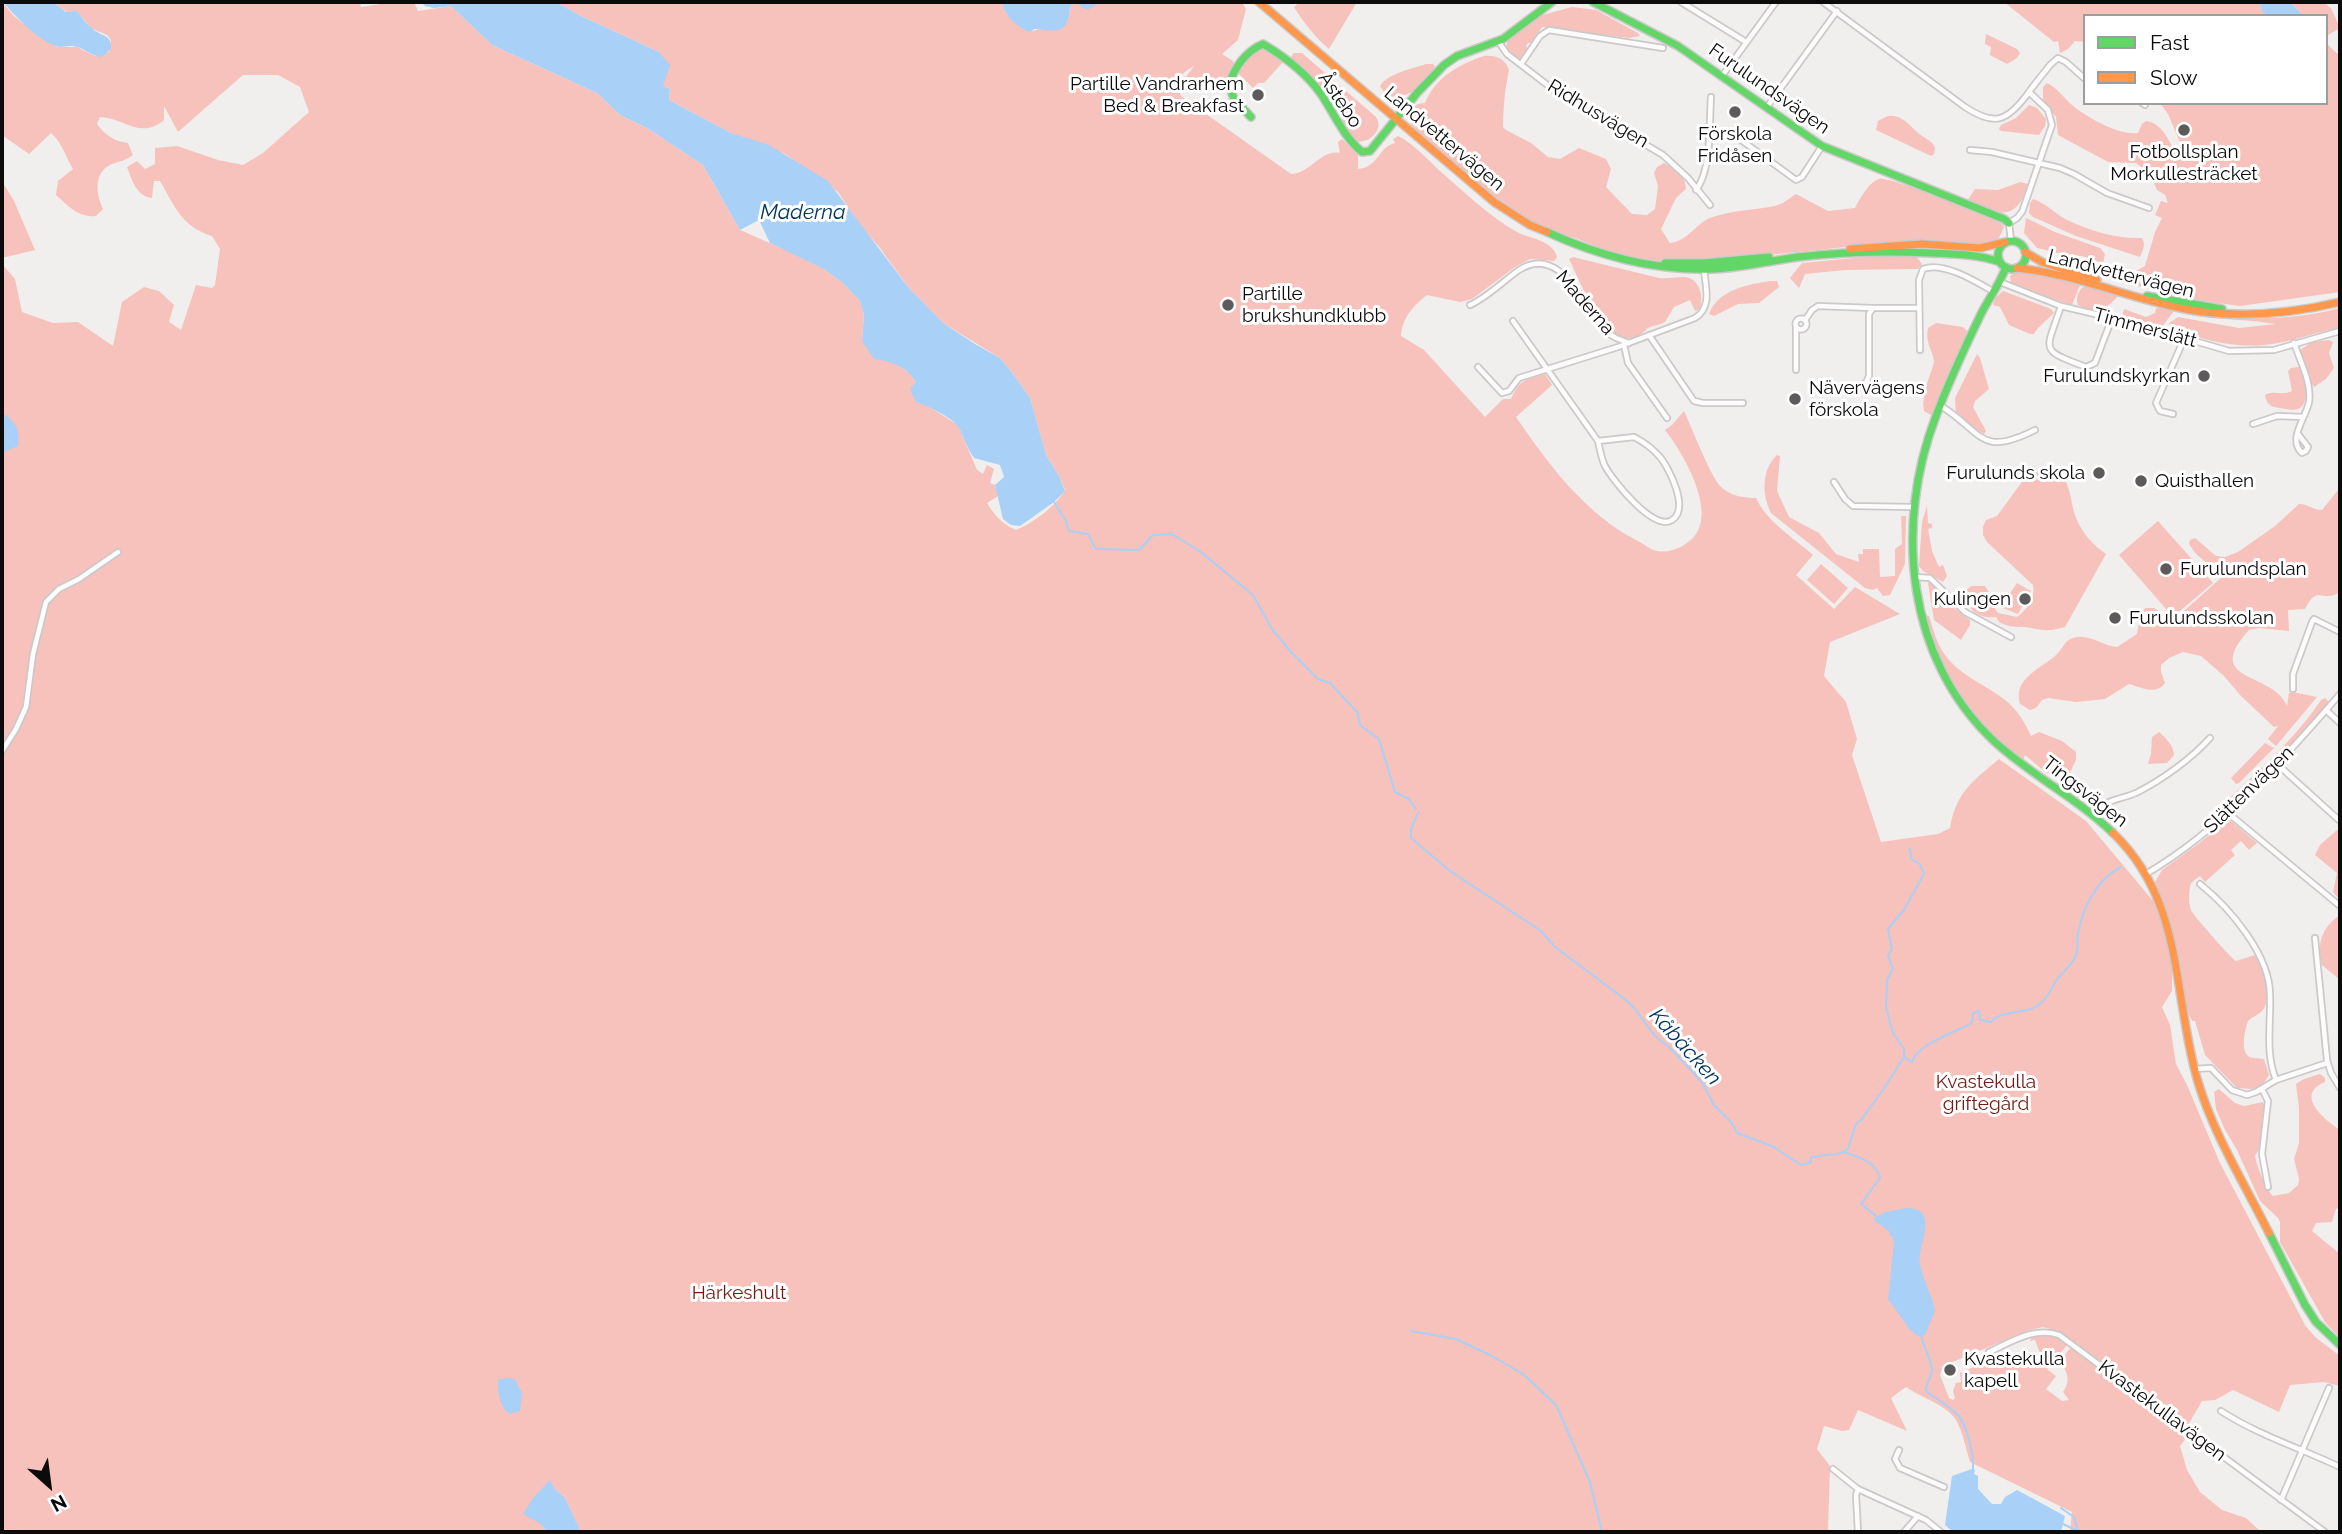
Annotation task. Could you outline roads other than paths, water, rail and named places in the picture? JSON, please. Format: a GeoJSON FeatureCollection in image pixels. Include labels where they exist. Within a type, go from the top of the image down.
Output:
{"type":"FeatureCollection","features":[{"type":"Feature","properties":{"kind":"street","name":"Landvettervägen"},"geometry":{"type":"LineString","coordinates":[[1259,2],[1494,202],[1530,225],[1584,249],[1662,267],[1704,266],[1878,251],[1984,256],[2003,265]]}},
{"type":"Feature","properties":{"kind":"street"},"geometry":{"type":"LineString","coordinates":[[1396,120],[1444,65],[1457,56],[1498,41],[1552,2]]}},
{"type":"Feature","properties":{"kind":"street","name":"Furulundsvägen"},"geometry":{"type":"LineString","coordinates":[[1593,2],[1678,46],[1822,146],[2009,223]]}},
{"type":"Feature","properties":{"kind":"street"},"geometry":{"type":"LineString","coordinates":[[1681,2],[1746,43]]}},
{"type":"Feature","properties":{"kind":"street"},"geometry":{"type":"LineString","coordinates":[[1722,76],[1776,2]]}},
{"type":"Feature","properties":{"kind":"street"},"geometry":{"type":"LineString","coordinates":[[1823,2],[1982,118],[1998,119],[2011,113],[2058,58],[2083,77]]}},
{"type":"Feature","properties":{"kind":"street"},"geometry":{"type":"LineString","coordinates":[[1767,107],[1837,12]]}},
{"type":"Feature","properties":{"kind":"street"},"geometry":{"type":"LineString","coordinates":[[1521,64],[1546,31],[1663,48]]}},
{"type":"Feature","properties":{"kind":"street","name":"Ridhusvägen"},"geometry":{"type":"LineString","coordinates":[[1498,41],[1503,50],[1554,90],[1663,155],[1688,178],[1710,205]]}},
{"type":"Feature","properties":{"kind":"street","name":"Åstebo"},"geometry":{"type":"LineString","coordinates":[[1251,117],[1233,96],[1229,86],[1236,71],[1260,44],[1275,52],[1308,78],[1325,101],[1345,137],[1362,152],[1370,151],[1396,120]]}},
{"type":"Feature","properties":{"kind":"street"},"geometry":{"type":"LineString","coordinates":[[2008,242],[2020,243],[2025,252],[2024,261],[2017,268],[2003,265],[1998,251],[2008,242],[2009,223],[2022,212],[2051,131],[2052,119],[2048,110],[2029,92]]}},
{"type":"Feature","properties":{"kind":"street"},"geometry":{"type":"LineString","coordinates":[[1696,190],[1706,167],[1711,97]]}},
{"type":"Feature","properties":{"kind":"street"},"geometry":{"type":"LineString","coordinates":[[1737,137],[1796,180],[1802,177],[1822,146]]}},
{"type":"Feature","properties":{"kind":"street"},"geometry":{"type":"LineString","coordinates":[[1970,150],[1992,152],[2069,171],[2107,193],[2148,208]]}},
{"type":"Feature","properties":{"kind":"street","name":"Landvettervägen"},"geometry":{"type":"LineString","coordinates":[[1704,266],[1868,247],[1922,244],[1980,248],[2008,242]]}},
{"type":"Feature","properties":{"kind":"street","name":"Landvettervägen"},"geometry":{"type":"LineString","coordinates":[[2025,252],[2042,262],[2147,296],[2259,313]]}},
{"type":"Feature","properties":{"kind":"street","name":"Maderna"},"geometry":{"type":"LineString","coordinates":[[1470,304],[1524,267],[1546,263],[1563,273],[1606,332],[1627,344]]}},
{"type":"Feature","properties":{"kind":"street","name":"Tingsvägen"},"geometry":{"type":"LineString","coordinates":[[2003,265],[2000,282],[1982,313],[1941,406],[1923,460],[1914,507],[1915,577],[1922,621],[1930,647],[1944,678],[1967,713],[1983,731],[2094,814],[2122,841],[2146,874],[2160,900],[2172,935],[2194,1069],[2218,1136],[2305,1305],[2316,1322],[2340,1345]]}},
{"type":"Feature","properties":{"kind":"street"},"geometry":{"type":"LineString","coordinates":[[1478,368],[1502,393],[1508,391],[1520,378],[1627,344],[1695,318],[1705,310],[1707,294],[1704,266]]}},
{"type":"Feature","properties":{"kind":"street"},"geometry":{"type":"LineString","coordinates":[[1920,350],[1919,276],[1923,270],[1929,267],[1961,274],[1994,292]]}},
{"type":"Feature","properties":{"kind":"street","name":"Landvettervägen"},"geometry":{"type":"LineString","coordinates":[[2017,268],[2055,272],[2166,304],[2224,313],[2292,311],[2340,302]]}},
{"type":"Feature","properties":{"kind":"street","name":"Timmerslätt"},"geometry":{"type":"LineString","coordinates":[[2000,282],[2061,306],[2236,352],[2274,350],[2340,331]]}},
{"type":"Feature","properties":{"kind":"street"},"geometry":{"type":"LineString","coordinates":[[1796,370],[1796,327],[1800,330],[1805,328],[1805,320],[1818,306],[1919,308]]}},
{"type":"Feature","properties":{"kind":"street"},"geometry":{"type":"LineString","coordinates":[[2061,306],[2049,340],[2050,349],[2055,355],[2086,367],[2095,363],[2112,318]]}},
{"type":"Feature","properties":{"kind":"street"},"geometry":{"type":"LineString","coordinates":[[1814,389],[1853,389],[1866,383],[1869,376],[1871,309]]}},
{"type":"Feature","properties":{"kind":"street"},"geometry":{"type":"LineString","coordinates":[[1513,321],[1598,441],[1603,462],[1620,489],[1659,520],[1668,522],[1674,519],[1679,504],[1675,485],[1656,452],[1634,437],[1598,441]]}},
{"type":"Feature","properties":{"kind":"street"},"geometry":{"type":"LineString","coordinates":[[1649,335],[1695,401],[1743,403]]}},
{"type":"Feature","properties":{"kind":"street"},"geometry":{"type":"LineString","coordinates":[[2173,414],[2160,411],[2156,403],[2185,339]]}},
{"type":"Feature","properties":{"kind":"street"},"geometry":{"type":"LineString","coordinates":[[2294,343],[2309,389],[2309,401],[2298,434]]}},
{"type":"Feature","properties":{"kind":"street"},"geometry":{"type":"LineString","coordinates":[[1627,344],[1628,363],[1667,418]]}},
{"type":"Feature","properties":{"kind":"street"},"geometry":{"type":"LineString","coordinates":[[1941,406],[1979,436],[1994,442],[2009,442],[2035,430]]}},
{"type":"Feature","properties":{"kind":"street"},"geometry":{"type":"LineString","coordinates":[[2253,424],[2277,416],[2303,417]]}},
{"type":"Feature","properties":{"kind":"street"},"geometry":{"type":"LineString","coordinates":[[1834,482],[1853,506],[1914,507]]}},
{"type":"Feature","properties":{"kind":"street"},"geometry":{"type":"LineString","coordinates":[[2,751],[26,707],[33,654],[46,602],[59,589],[79,579],[118,552]]}},
{"type":"Feature","properties":{"kind":"street"},"geometry":{"type":"LineString","coordinates":[[1915,577],[1930,578],[1970,616],[2011,637]]}},
{"type":"Feature","properties":{"kind":"street"},"geometry":{"type":"LineString","coordinates":[[2293,689],[2293,674],[2314,619],[2340,632]]}},
{"type":"Feature","properties":{"kind":"street","name":"Slättenvägen"},"geometry":{"type":"LineString","coordinates":[[2146,874],[2191,845],[2228,813],[2340,694]]}},
{"type":"Feature","properties":{"kind":"street"},"geometry":{"type":"LineString","coordinates":[[2326,710],[2340,723]]}},
{"type":"Feature","properties":{"kind":"street"},"geometry":{"type":"LineString","coordinates":[[2094,814],[2104,803],[2137,793],[2155,782],[2210,738]]}},
{"type":"Feature","properties":{"kind":"street"},"geometry":{"type":"LineString","coordinates":[[2277,764],[2340,821]]}},
{"type":"Feature","properties":{"kind":"street"},"geometry":{"type":"LineString","coordinates":[[2228,813],[2340,906]]}},
{"type":"Feature","properties":{"kind":"street"},"geometry":{"type":"LineString","coordinates":[[2200,884],[2245,932],[2260,955],[2270,993],[2269,1054],[2276,1080]]}},
{"type":"Feature","properties":{"kind":"street"},"geometry":{"type":"LineString","coordinates":[[2315,938],[2327,1063],[2340,1088]]}},
{"type":"Feature","properties":{"kind":"street"},"geometry":{"type":"LineString","coordinates":[[2194,1069],[2211,1068],[2241,1095],[2252,1094],[2276,1080],[2327,1063]]}},
{"type":"Feature","properties":{"kind":"street"},"geometry":{"type":"LineString","coordinates":[[2262,1089],[2267,1101],[2262,1154],[2268,1187]]}},
{"type":"Feature","properties":{"kind":"street","name":"Kvastekullavägen"},"geometry":{"type":"LineString","coordinates":[[1989,1352],[2036,1333],[2059,1335],[2325,1532]]}},
{"type":"Feature","properties":{"kind":"street"},"geometry":{"type":"LineString","coordinates":[[2281,1500],[2329,1388]]}},
{"type":"Feature","properties":{"kind":"street"},"geometry":{"type":"LineString","coordinates":[[2221,1411],[2266,1436],[2340,1466]]}},
{"type":"Feature","properties":{"kind":"street"},"geometry":{"type":"LineString","coordinates":[[1899,1450],[1895,1459],[1900,1468],[1944,1487]]}},
{"type":"Feature","properties":{"kind":"street"},"geometry":{"type":"LineString","coordinates":[[1833,1469],[1858,1489],[1918,1516],[1941,1532]]}},
{"type":"Feature","properties":{"kind":"street"},"geometry":{"type":"LineString","coordinates":[[1858,1489],[1858,1532]]}},
{"type":"Feature","properties":{"kind":"street"},"geometry":{"type":"LineString","coordinates":[[1904,1532],[1918,1516]]}},
{"type":"Feature","properties":{"kind":"water"},"geometry":{"type":"Polygon","coordinates":[[[3,2],[53,2],[66,12],[77,11],[96,32],[108,38],[111,49],[102,57],[75,46],[53,45],[29,29],[3,2]]]}},
{"type":"Feature","properties":{"kind":"water","name":"Maderna"},"geometry":{"type":"Polygon","coordinates":[[[421,2],[556,2],[659,52],[670,65],[663,86],[670,89],[669,100],[731,133],[769,145],[828,181],[908,287],[943,323],[1000,358],[1030,398],[1046,455],[1065,491],[1020,526],[1011,525],[1003,519],[995,485],[1004,477],[1000,465],[974,458],[956,424],[939,412],[916,402],[910,389],[916,382],[908,372],[893,363],[874,359],[862,341],[864,315],[860,301],[844,284],[824,269],[770,243],[759,220],[740,230],[703,165],[647,128],[620,115],[597,93],[492,45],[451,6],[434,8],[421,2]]]}},
{"type":"Feature","properties":{"kind":"water"},"geometry":{"type":"Polygon","coordinates":[[[1002,2],[1101,2],[1087,10],[1076,3],[1071,5],[1068,21],[1061,29],[1034,29],[1031,32],[1012,21],[1002,2]]]}},
{"type":"Feature","properties":{"kind":"water"},"geometry":{"type":"Polygon","coordinates":[[[2259,2],[2290,2],[2302,14],[2265,14],[2259,2]]]}},
{"type":"Feature","properties":{"kind":"water"},"geometry":{"type":"Polygon","coordinates":[[[2,415],[6,415],[13,422],[19,436],[18,446],[4,452],[2,452],[2,415]]]}},
{"type":"Feature","properties":{"kind":"water"},"geometry":{"type":"Polygon","coordinates":[[[1905,1208],[1916,1209],[1923,1214],[1925,1220],[1920,1264],[1935,1311],[1925,1335],[1918,1336],[1910,1330],[1888,1299],[1894,1242],[1890,1232],[1874,1220],[1883,1213],[1905,1208]]]}},
{"type":"Feature","properties":{"kind":"water"},"geometry":{"type":"Polygon","coordinates":[[[515,1379],[522,1393],[520,1411],[510,1414],[501,1403],[498,1389],[498,1380],[515,1379]]]}},
{"type":"Feature","properties":{"kind":"water"},"geometry":{"type":"Polygon","coordinates":[[[1972,1469],[1978,1476],[1978,1489],[1992,1504],[2001,1504],[2005,1497],[2017,1490],[2065,1516],[2061,1532],[1953,1532],[1945,1525],[1952,1476],[1972,1469]]]}},
{"type":"Feature","properties":{"kind":"water"},"geometry":{"type":"Polygon","coordinates":[[[550,1480],[565,1498],[581,1532],[547,1532],[541,1524],[523,1514],[533,1498],[550,1480]]]}},
{"type":"Feature","properties":{"kind":"waterway"},"geometry":{"type":"LineString","coordinates":[[1054,502],[1069,531],[1088,534],[1096,549],[1139,550],[1153,535],[1172,534],[1201,552],[1253,595],[1272,629],[1292,653],[1318,679],[1330,683],[1358,713],[1360,725],[1379,739],[1395,792],[1409,799],[1416,809]]}},
{"type":"Feature","properties":{"kind":"waterway","name":"Kåbäcken"},"geometry":{"type":"LineString","coordinates":[[1418,813],[1411,829],[1411,838],[1450,871],[1541,931],[1555,947],[1626,1000],[1655,1036],[1702,1082],[1714,1105],[1731,1122],[1737,1133],[1774,1147],[1801,1165],[1810,1163],[1811,1158],[1844,1152],[1871,1164],[1880,1178],[1861,1204],[1876,1216]]}},
{"type":"Feature","properties":{"kind":"waterway"},"geometry":{"type":"LineString","coordinates":[[1845,1151],[1856,1124],[1883,1090],[1904,1057],[1904,1049],[1893,1033],[1886,1008],[1887,980],[1893,969],[1888,956],[1892,949],[1888,929],[1904,910],[1924,874],[1920,864],[1911,859],[1910,848]]}},
{"type":"Feature","properties":{"kind":"waterway"},"geometry":{"type":"LineString","coordinates":[[1904,1057],[1912,1062],[1929,1044],[1972,1023],[1973,1013],[1979,1011],[1980,1020],[1991,1022],[1997,1017],[2039,1005],[2075,959],[2080,923],[2092,895],[2112,872],[2121,867]]}},
{"type":"Feature","properties":{"kind":"waterway"},"geometry":{"type":"LineString","coordinates":[[1411,1331],[1456,1339],[1492,1356],[1523,1374],[1556,1405],[1590,1482],[1602,1532]]}},
{"type":"Feature","properties":{"kind":"waterway"},"geometry":{"type":"LineString","coordinates":[[1921,1335],[1932,1369],[1926,1391],[1958,1415],[1969,1440],[1973,1469]]}},
{"type":"Feature","properties":{"kind":"waterway"},"geometry":{"type":"LineString","coordinates":[[2061,1508],[2074,1517],[2078,1531]]}},
{"type":"Feature","properties":{"kind":"waterway"},"geometry":{"type":"LineString","coordinates":[[2063,1524],[2080,1532]]}},
{"type":"Feature","properties":{"kind":"place","name":"Partille Vandrarhem Bed & Breakfast"},"geometry":{"type":"Point","coordinates":[1258,95]}},
{"type":"Feature","properties":{"kind":"place","name":"Förskola Fridåsen"},"geometry":{"type":"Point","coordinates":[1735,112]}},
{"type":"Feature","properties":{"kind":"place","name":"Fotbollsplan Morkullesträcket"},"geometry":{"type":"Point","coordinates":[2184,130]}},
{"type":"Feature","properties":{"kind":"place","name":"Partille brukshundklubb"},"geometry":{"type":"Point","coordinates":[1228,305]}},
{"type":"Feature","properties":{"kind":"place","name":"Furulundskyrkan"},"geometry":{"type":"Point","coordinates":[2204,376]}},
{"type":"Feature","properties":{"kind":"place","name":"Nävervägens förskola"},"geometry":{"type":"Point","coordinates":[1795,399]}},
{"type":"Feature","properties":{"kind":"place","name":"Furulunds skola"},"geometry":{"type":"Point","coordinates":[2099,473]}},
{"type":"Feature","properties":{"kind":"place","name":"Quisthallen"},"geometry":{"type":"Point","coordinates":[2141,481]}},
{"type":"Feature","properties":{"kind":"place","name":"Furulundsplan"},"geometry":{"type":"Point","coordinates":[2166,569]}},
{"type":"Feature","properties":{"kind":"place","name":"Kulingen"},"geometry":{"type":"Point","coordinates":[2025,599]}},
{"type":"Feature","properties":{"kind":"place","name":"Furulundsskolan"},"geometry":{"type":"Point","coordinates":[2115,618]}},
{"type":"Feature","properties":{"kind":"place","name":"Kvastekulla kapell"},"geometry":{"type":"Point","coordinates":[1950,1370]}},
{"type":"Feature","properties":{"kind":"park label","name":"Kvastekulla griftegård"},"geometry":{"type":"Point","coordinates":[1986,1093]}},
{"type":"Feature","properties":{"kind":"park label","name":"Härkeshult"},"geometry":{"type":"Point","coordinates":[739,1293]}}]}
